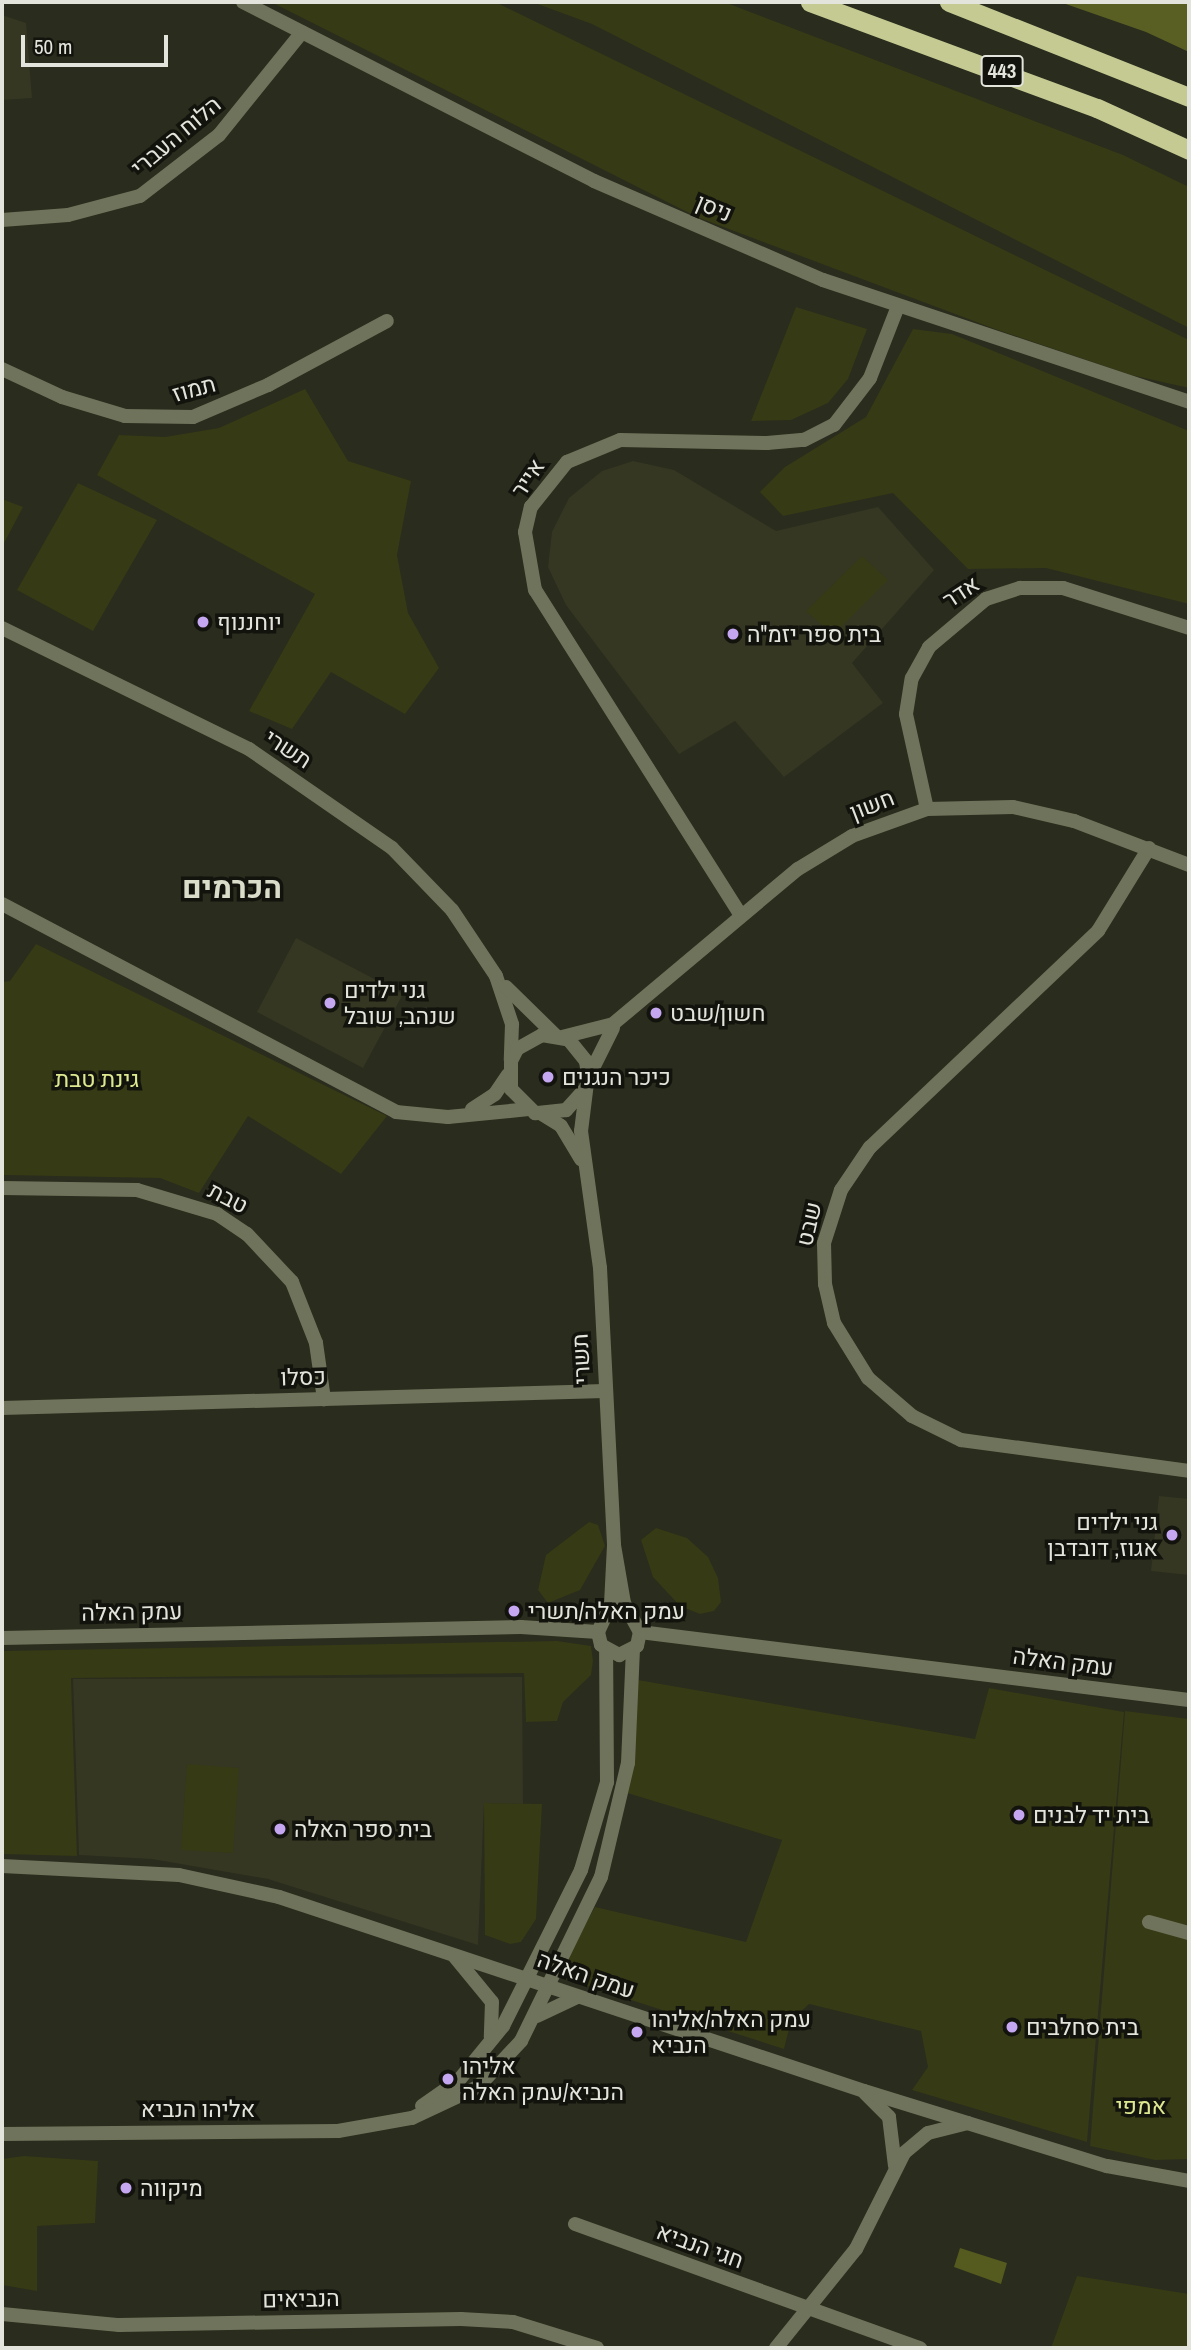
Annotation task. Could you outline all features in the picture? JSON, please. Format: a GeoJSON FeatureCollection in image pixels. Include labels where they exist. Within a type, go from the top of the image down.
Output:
{"type":"FeatureCollection","features":[{"type":"Feature","properties":{"kind":"highway","name":"443"},"geometry":{"type":"LineString","coordinates":[[810,2],[1097,108],[1189,150]]}},
{"type":"Feature","properties":{"kind":"highway","name":"443"},"geometry":{"type":"LineString","coordinates":[[949,2],[1189,97]]}},
{"type":"Feature","properties":{"kind":"street","name":"ניסן"},"geometry":{"type":"LineString","coordinates":[[243,2],[594,181],[898,306],[1189,402]]}},
{"type":"Feature","properties":{"kind":"street","name":"הלוח העברי"},"geometry":{"type":"LineString","coordinates":[[2,220],[68,215],[140,196],[219,135],[302,32]]}},
{"type":"Feature","properties":{"kind":"street","name":"אייר"},"geometry":{"type":"LineString","coordinates":[[740,914],[535,590],[525,532],[531,507],[567,462],[620,440],[767,443],[804,440],[834,425],[870,378],[898,306]]}},
{"type":"Feature","properties":{"kind":"street","name":"תמוז"},"geometry":{"type":"LineString","coordinates":[[2,369],[62,397],[125,416],[193,417],[387,321]]}},
{"type":"Feature","properties":{"kind":"street","name":"אדר"},"geometry":{"type":"LineString","coordinates":[[927,810],[906,714],[912,678],[929,647],[986,599],[1020,588],[1063,588],[1189,628]]}},
{"type":"Feature","properties":{"kind":"street","name":"תשרי"},"geometry":{"type":"LineString","coordinates":[[2,628],[249,749],[329,802],[417,871],[496,976],[558,1036]]}},
{"type":"Feature","properties":{"kind":"street","name":"חשון"},"geometry":{"type":"LineString","coordinates":[[558,1036],[600,1031],[622,1016],[740,914],[852,836],[927,810],[1013,807],[1149,848],[1189,864]]}},
{"type":"Feature","properties":{"kind":"street","name":"שבט"},"geometry":{"type":"LineString","coordinates":[[1149,848],[1098,931],[870,1147],[841,1190],[824,1243],[825,1284],[834,1323],[868,1378],[912,1416],[961,1440],[1189,1471]]}},
{"type":"Feature","properties":{"kind":"street"},"geometry":{"type":"LineString","coordinates":[[2,904],[363,1099],[396,1112],[447,1117],[566,1110],[587,1084],[579,1049],[558,1036],[529,1040],[485,1101],[447,1117]]}},
{"type":"Feature","properties":{"kind":"street","name":"תשרי"},"geometry":{"type":"LineString","coordinates":[[496,976],[512,1024],[509,1068]]}},
{"type":"Feature","properties":{"kind":"street","name":"חשון"},"geometry":{"type":"LineString","coordinates":[[587,1084],[598,1048],[622,1016]]}},
{"type":"Feature","properties":{"kind":"street"},"geometry":{"type":"LineString","coordinates":[[509,1068],[511,1089],[535,1111]]}},
{"type":"Feature","properties":{"kind":"street","name":"תשרי"},"geometry":{"type":"LineString","coordinates":[[587,1084],[580,1112],[600,1268],[614,1545],[611,1604],[601,1626]]}},
{"type":"Feature","properties":{"kind":"street","name":"תשרי"},"geometry":{"type":"LineString","coordinates":[[535,1111],[569,1137],[586,1171]]}},
{"type":"Feature","properties":{"kind":"street","name":"טבת"},"geometry":{"type":"LineString","coordinates":[[2,1188],[137,1190],[217,1214],[247,1234],[292,1282],[316,1343],[324,1399]]}},
{"type":"Feature","properties":{"kind":"street","name":"כסלו"},"geometry":{"type":"LineString","coordinates":[[2,1408],[605,1391]]}},
{"type":"Feature","properties":{"kind":"street","name":"תשרי"},"geometry":{"type":"LineString","coordinates":[[614,1545],[624,1603],[638,1626]]}},
{"type":"Feature","properties":{"kind":"street"},"geometry":{"type":"LineString","coordinates":[[528,1980],[581,1870],[602,1808],[610,1721],[606,1650],[601,1626],[622,1613],[638,1626],[633,1650],[624,1792],[601,1877],[550,1988]]}},
{"type":"Feature","properties":{"kind":"street","name":"עמק האלה"},"geometry":{"type":"LineString","coordinates":[[2,1638],[601,1626]]}},
{"type":"Feature","properties":{"kind":"street","name":"עמק האלה"},"geometry":{"type":"LineString","coordinates":[[638,1626],[1189,1700]]}},
{"type":"Feature","properties":{"kind":"street"},"geometry":{"type":"LineString","coordinates":[[606,1650],[619,1655],[633,1650]]}},
{"type":"Feature","properties":{"kind":"street","name":"עמק האלה"},"geometry":{"type":"LineString","coordinates":[[2,1866],[179,1875],[313,1906],[550,1988],[864,2091],[1132,2173],[1189,2181]]}},
{"type":"Feature","properties":{"kind":"street"},"geometry":{"type":"LineString","coordinates":[[1149,1922],[1189,1933]]}},
{"type":"Feature","properties":{"kind":"street"},"geometry":{"type":"LineString","coordinates":[[446,1951],[476,1975],[492,2002],[488,2047]]}},
{"type":"Feature","properties":{"kind":"street","name":"אליהו הנביא"},"geometry":{"type":"LineString","coordinates":[[393,2122],[459,2080],[488,2047],[528,1980]]}},
{"type":"Feature","properties":{"kind":"street","name":"אליהו הנביא"},"geometry":{"type":"LineString","coordinates":[[2,2134],[338,2131],[393,2122],[478,2087],[502,2066],[550,1988]]}},
{"type":"Feature","properties":{"kind":"street"},"geometry":{"type":"LineString","coordinates":[[533,2019],[556,2001],[577,1997]]}},
{"type":"Feature","properties":{"kind":"street"},"geometry":{"type":"LineString","coordinates":[[864,2091],[889,2117],[895,2167]]}},
{"type":"Feature","properties":{"kind":"street"},"geometry":{"type":"LineString","coordinates":[[776,2348],[856,2249],[895,2167],[928,2133],[968,2123]]}},
{"type":"Feature","properties":{"kind":"street","name":"חגי הנביא"},"geometry":{"type":"LineString","coordinates":[[575,2224],[920,2348]]}},
{"type":"Feature","properties":{"kind":"street","name":"הנביאים"},"geometry":{"type":"LineString","coordinates":[[2,2314],[119,2325],[461,2319],[513,2322],[597,2348]]}},
{"type":"Feature","properties":{"kind":"shaded area"},"geometry":{"type":"Polygon","coordinates":[[[1060,2],[1189,2],[1189,52],[1146,32],[1060,2]]]}},
{"type":"Feature","properties":{"kind":"shaded area"},"geometry":{"type":"Polygon","coordinates":[[[2,15],[26,23],[32,98],[2,100],[2,15]]]}},
{"type":"Feature","properties":{"kind":"shaded area","name":"בית ספר יזמ\"ה"},"geometry":{"type":"Polygon","coordinates":[[[633,461],[674,470],[776,531],[878,507],[934,570],[852,663],[883,703],[784,777],[735,721],[679,754],[566,605],[548,567],[552,532],[569,498],[602,471],[633,461]]]}},
{"type":"Feature","properties":{"kind":"shaded area","name":"גני ילדים שנהב, שובל"},"geometry":{"type":"Polygon","coordinates":[[[296,938],[403,994],[363,1068],[257,1012],[296,938]]]}},
{"type":"Feature","properties":{"kind":"shaded area","name":"גני ילדים אגוז, דובדבן"},"geometry":{"type":"Polygon","coordinates":[[[1159,1496],[1189,1499],[1189,1575],[1151,1571],[1159,1496]]]}},
{"type":"Feature","properties":{"kind":"shaded area","name":"בית ספר האלה"},"geometry":{"type":"Polygon","coordinates":[[[522,1677],[523,1804],[484,1803],[478,1945],[268,1879],[152,1859],[79,1855],[73,1679],[522,1677]]]}},
{"type":"Feature","properties":{"kind":"shaded area"},"geometry":{"type":"Polygon","coordinates":[[[960,2248],[1007,2263],[1001,2284],[954,2267],[960,2248]]]}},
{"type":"Feature","properties":{"kind":"green space"},"geometry":{"type":"Polygon","coordinates":[[[271,2],[495,2],[1189,340],[1189,388],[1131,375],[995,329],[697,217],[271,2]]]}},
{"type":"Feature","properties":{"kind":"green space"},"geometry":{"type":"Polygon","coordinates":[[[532,2],[724,2],[1123,155],[1189,187],[1189,328],[592,24],[532,2]]]}},
{"type":"Feature","properties":{"kind":"green space"},"geometry":{"type":"Polygon","coordinates":[[[796,307],[867,329],[848,379],[828,403],[791,420],[751,421],[796,307]]]}},
{"type":"Feature","properties":{"kind":"green space"},"geometry":{"type":"Polygon","coordinates":[[[913,329],[952,334],[1189,431],[1189,604],[1046,568],[968,569],[893,493],[783,516],[760,492],[785,467],[866,417],[913,329]]]}},
{"type":"Feature","properties":{"kind":"green space"},"geometry":{"type":"Polygon","coordinates":[[[305,389],[348,461],[411,481],[397,555],[408,613],[439,668],[405,714],[331,672],[292,729],[249,711],[315,594],[97,475],[119,435],[165,437],[219,428],[305,389]]]}},
{"type":"Feature","properties":{"kind":"green space"},"geometry":{"type":"Polygon","coordinates":[[[78,483],[157,520],[93,631],[17,590],[78,483]]]}},
{"type":"Feature","properties":{"kind":"green space"},"geometry":{"type":"Polygon","coordinates":[[[2,499],[23,507],[2,547],[2,499]]]}},
{"type":"Feature","properties":{"kind":"green space"},"geometry":{"type":"Polygon","coordinates":[[[862,556],[888,580],[833,635],[806,611],[862,556]]]}},
{"type":"Feature","properties":{"kind":"green space","name":"גינת טבת"},"geometry":{"type":"Polygon","coordinates":[[[36,944],[387,1116],[341,1174],[248,1116],[199,1193],[160,1178],[2,1175],[2,982],[10,981],[36,944]]]}},
{"type":"Feature","properties":{"kind":"green space"},"geometry":{"type":"Polygon","coordinates":[[[589,1522],[598,1525],[605,1546],[580,1590],[548,1603],[538,1590],[546,1555],[589,1522]]]}},
{"type":"Feature","properties":{"kind":"green space"},"geometry":{"type":"Polygon","coordinates":[[[656,1528],[687,1538],[708,1557],[718,1578],[721,1602],[714,1611],[700,1614],[680,1606],[653,1577],[641,1540],[656,1528]]]}},
{"type":"Feature","properties":{"kind":"green space"},"geometry":{"type":"Polygon","coordinates":[[[557,1641],[591,1646],[593,1661],[591,1675],[563,1702],[557,1721],[526,1722],[524,1673],[71,1678],[77,1856],[2,1854],[2,1651],[557,1641]]]}},
{"type":"Feature","properties":{"kind":"green space"},"geometry":{"type":"Polygon","coordinates":[[[638,1680],[975,1739],[989,1688],[1124,1712],[1087,2142],[912,2090],[928,2067],[921,2031],[809,2004],[791,2021],[784,2049],[556,1976],[595,1907],[746,1942],[782,1840],[624,1792],[638,1680]]]}},
{"type":"Feature","properties":{"kind":"green space","name":"אמפי"},"geometry":{"type":"Polygon","coordinates":[[[1125,1711],[1189,1719],[1189,2159],[1155,2160],[1090,2146],[1125,1711]]]}},
{"type":"Feature","properties":{"kind":"green space"},"geometry":{"type":"Polygon","coordinates":[[[187,1764],[239,1768],[233,1853],[181,1850],[187,1764]]]}},
{"type":"Feature","properties":{"kind":"green space"},"geometry":{"type":"Polygon","coordinates":[[[484,1803],[542,1804],[536,1919],[521,1942],[510,1944],[485,1935],[484,1803]]]}},
{"type":"Feature","properties":{"kind":"green space"},"geometry":{"type":"Polygon","coordinates":[[[24,2156],[98,2161],[95,2223],[37,2226],[37,2291],[2,2285],[2,2159],[24,2156]]]}},
{"type":"Feature","properties":{"kind":"green space"},"geometry":{"type":"Polygon","coordinates":[[[1077,2276],[1189,2294],[1189,2348],[1051,2348],[1077,2276]]]}},
{"type":"Feature","properties":{"kind":"place","name":"יוחננוף"},"geometry":{"type":"Point","coordinates":[203,622]}},
{"type":"Feature","properties":{"kind":"place","name":"בית ספר יזמ\"ה"},"geometry":{"type":"Point","coordinates":[733,634]}},
{"type":"Feature","properties":{"kind":"place","name":"גני ילדים שנהב, שובל"},"geometry":{"type":"Point","coordinates":[330,1003]}},
{"type":"Feature","properties":{"kind":"place","name":"חשון/שבט"},"geometry":{"type":"Point","coordinates":[656,1013]}},
{"type":"Feature","properties":{"kind":"place","name":"כיכר הנגנים"},"geometry":{"type":"Point","coordinates":[548,1077]}},
{"type":"Feature","properties":{"kind":"place","name":"גני ילדים אגוז, דובדבן"},"geometry":{"type":"Point","coordinates":[1172,1535]}},
{"type":"Feature","properties":{"kind":"place","name":"עמק האלה/תשרי"},"geometry":{"type":"Point","coordinates":[514,1611]}},
{"type":"Feature","properties":{"kind":"place","name":"בית יד לבנים"},"geometry":{"type":"Point","coordinates":[1019,1815]}},
{"type":"Feature","properties":{"kind":"place","name":"בית ספר האלה"},"geometry":{"type":"Point","coordinates":[280,1829]}},
{"type":"Feature","properties":{"kind":"place","name":"בית סחלבים"},"geometry":{"type":"Point","coordinates":[1012,2027]}},
{"type":"Feature","properties":{"kind":"place","name":"עמק האלה/אליהו הנביא"},"geometry":{"type":"Point","coordinates":[637,2032]}},
{"type":"Feature","properties":{"kind":"place","name":"אליהו הנביא/עמק האלה"},"geometry":{"type":"Point","coordinates":[448,2079]}},
{"type":"Feature","properties":{"kind":"place","name":"מיקווה"},"geometry":{"type":"Point","coordinates":[126,2188]}},
{"type":"Feature","properties":{"kind":"district","name":"הכרמים"},"geometry":{"type":"Point","coordinates":[232,887]}}]}
